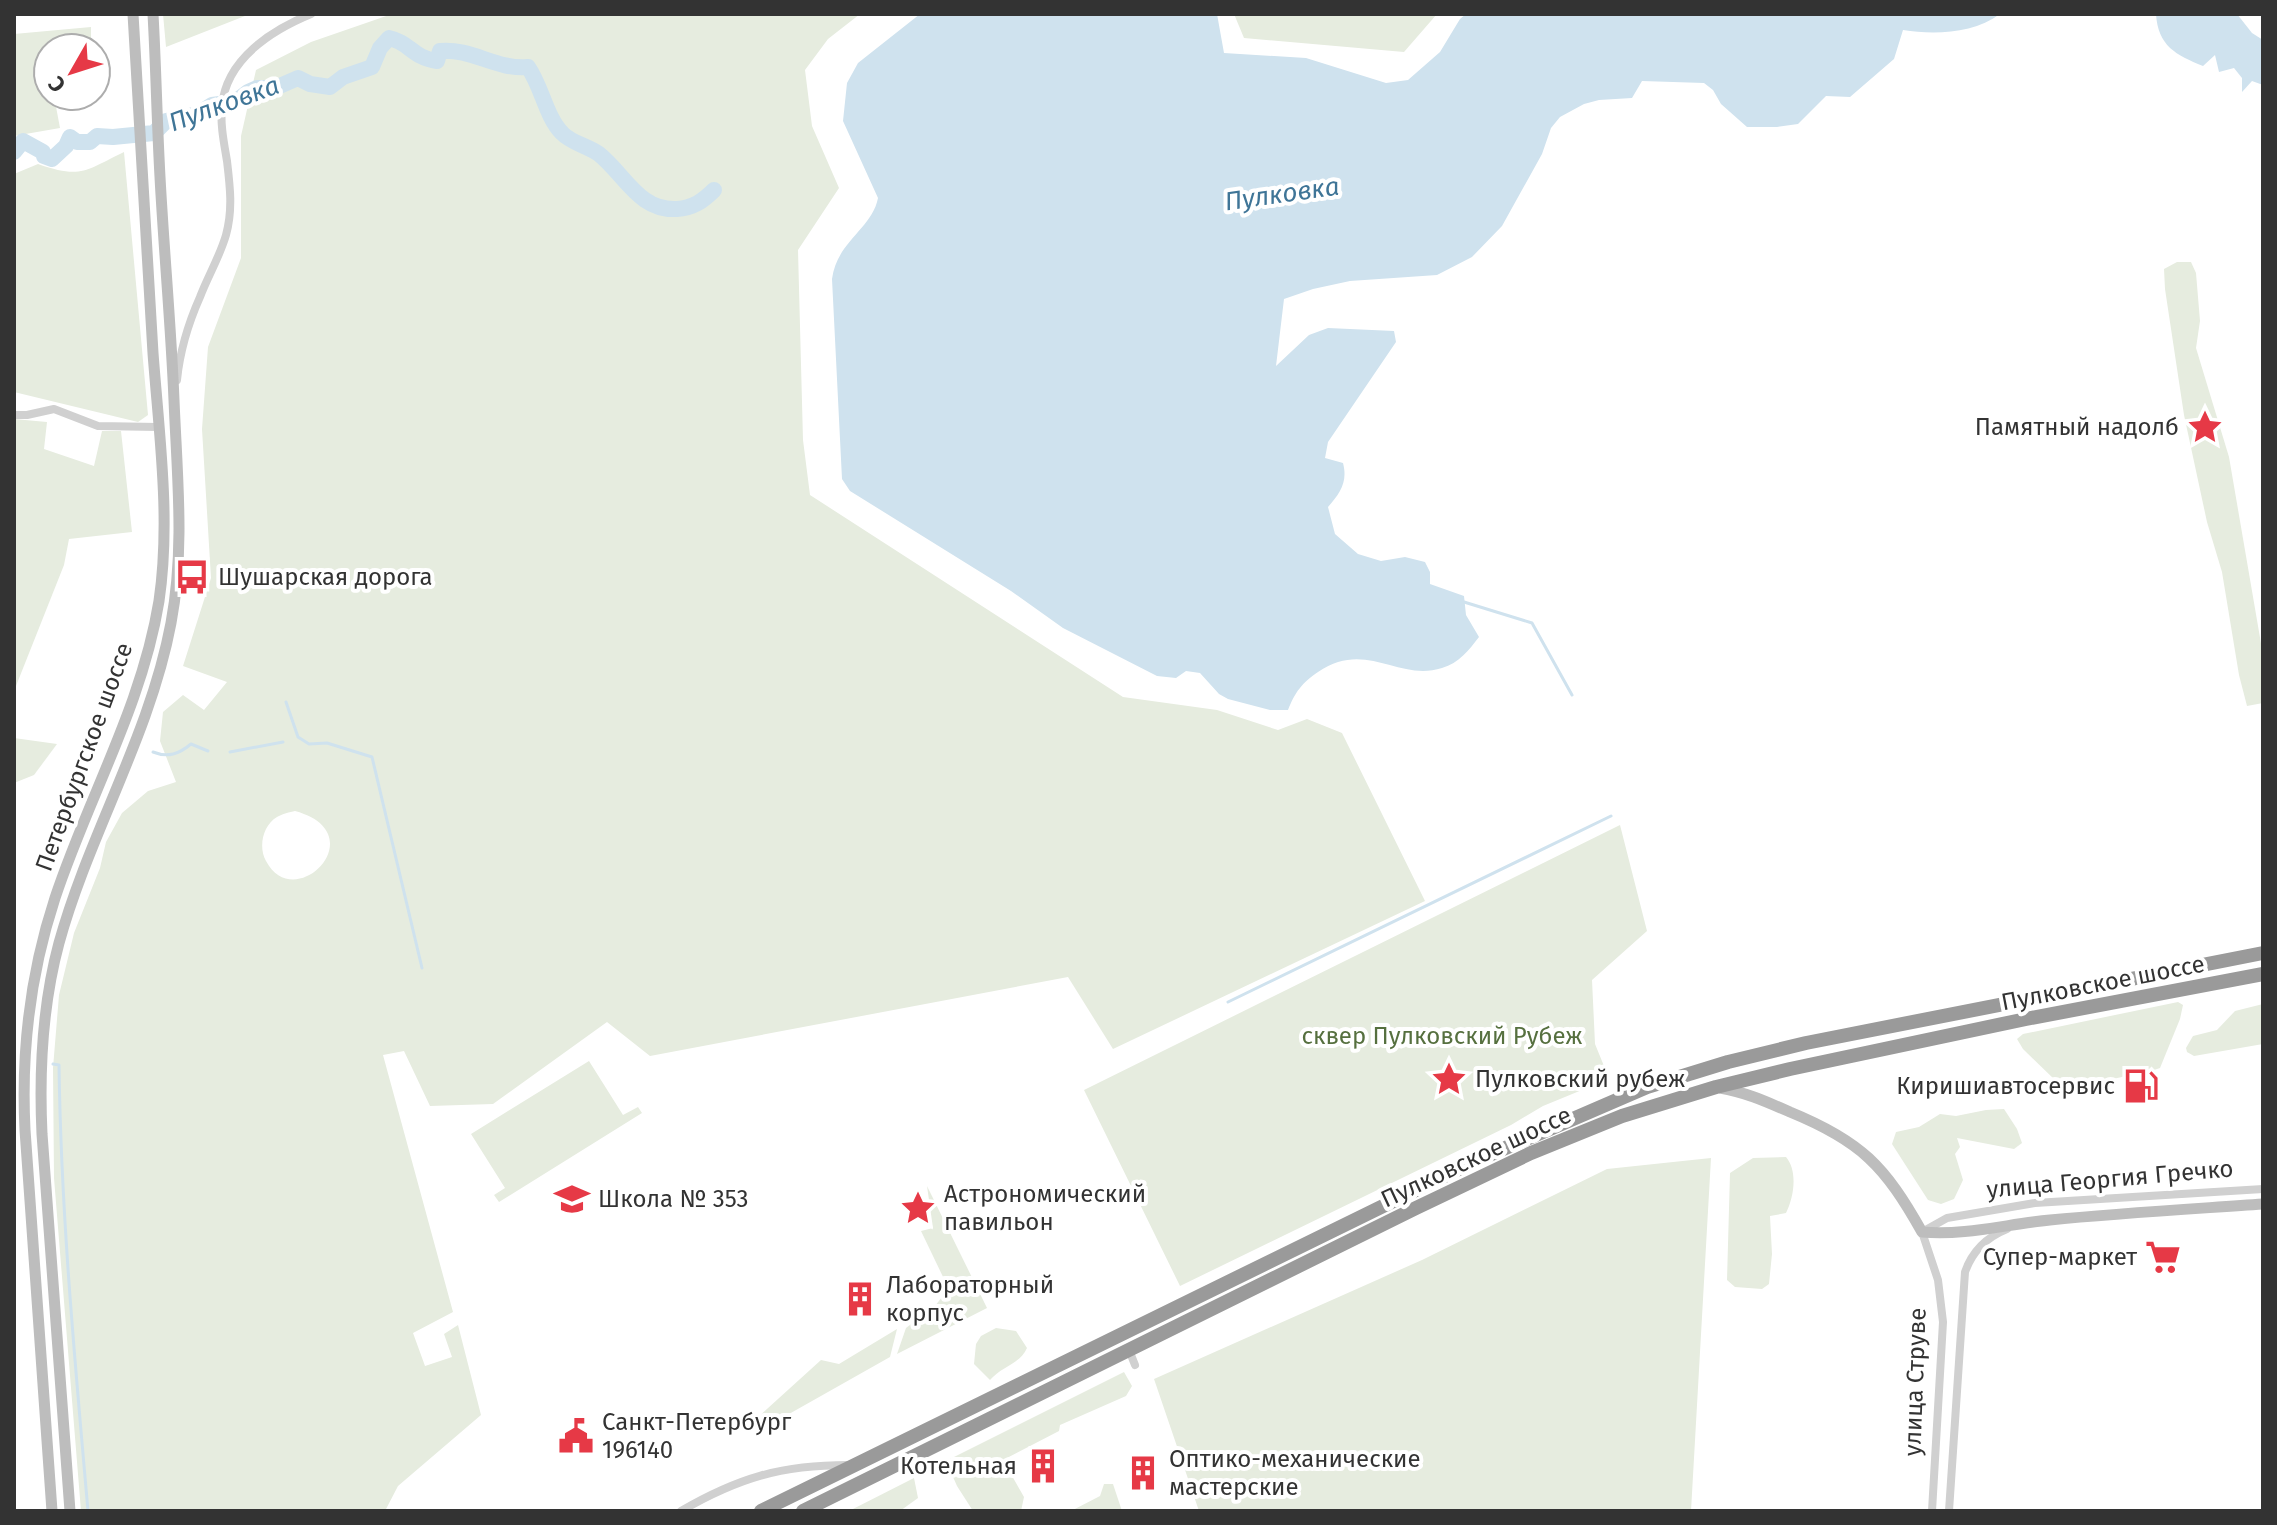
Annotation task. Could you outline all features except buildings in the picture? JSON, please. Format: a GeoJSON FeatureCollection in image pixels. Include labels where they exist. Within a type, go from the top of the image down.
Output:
{"type":"FeatureCollection","features":[{"type":"Feature","properties":{"kind":"highway","name":"Пулковское шоссе"},"geometry":{"type":"LineString","coordinates":[[761,1511],[1473,1162],[1647,1087],[1728,1062],[1806,1043],[2263,953]]}},
{"type":"Feature","properties":{"kind":"highway","name":"Пулковское шоссе"},"geometry":{"type":"LineString","coordinates":[[803,1511],[1531,1153],[1622,1116],[1716,1087],[2026,1019],[2263,974]]}},
{"type":"Feature","properties":{"kind":"main road","name":"Петербургское шоссе"},"geometry":{"type":"LineString","coordinates":[[52,1511],[23,1095],[28,1013],[39,953],[56,894],[114,752],[150,640],[162,569],[162,482],[133,14]]}},
{"type":"Feature","properties":{"kind":"main road","name":"Петербургское шоссе"},"geometry":{"type":"LineString","coordinates":[[70,1511],[41,1120],[40,1058],[44,1022],[59,943],[80,880],[130,757],[166,645],[178,576],[178,482],[153,14]]}},
{"type":"Feature","properties":{"kind":"main road"},"geometry":{"type":"LineString","coordinates":[[162,482],[178,482]]}},
{"type":"Feature","properties":{"kind":"main road","name":"улица Струве"},"geometry":{"type":"LineString","coordinates":[[1716,1087],[1747,1094],[1810,1120],[1850,1141],[1885,1175],[1922,1232]]}},
{"type":"Feature","properties":{"kind":"main road","name":"улица Георгия Гречко"},"geometry":{"type":"LineString","coordinates":[[1922,1232],[1950,1235],[2023,1223],[2263,1204]]}},
{"type":"Feature","properties":{"kind":"street","name":"Петербургское шоссе"},"geometry":{"type":"LineString","coordinates":[[174,407],[179,359],[186,332],[226,235],[230,199],[221,119],[224,92],[231,73],[245,56],[280,27],[311,14]]}},
{"type":"Feature","properties":{"kind":"street"},"geometry":{"type":"LineString","coordinates":[[14,415],[54,409],[98,426],[158,427]]}},
{"type":"Feature","properties":{"kind":"street","name":"улица Георгия Гречко"},"geometry":{"type":"LineString","coordinates":[[1922,1232],[1947,1218],[2035,1203],[2263,1189]]}},
{"type":"Feature","properties":{"kind":"street","name":"улица Струве"},"geometry":{"type":"LineString","coordinates":[[1949,1511],[1965,1272],[1982,1244],[1999,1232],[2023,1223]]}},
{"type":"Feature","properties":{"kind":"street","name":"улица Струве"},"geometry":{"type":"LineString","coordinates":[[1922,1232],[1938,1280],[1943,1322],[1932,1511]]}},
{"type":"Feature","properties":{"kind":"street"},"geometry":{"type":"LineString","coordinates":[[1129,1350],[1135,1365]]}},
{"type":"Feature","properties":{"kind":"street","name":"Пулковское шоссе"},"geometry":{"type":"LineString","coordinates":[[681,1511],[710,1494],[754,1476],[820,1466],[853,1465]]}},
{"type":"Feature","properties":{"kind":"green space"},"geometry":{"type":"Polygon","coordinates":[[[163,14],[250,14],[166,47],[163,14]]]}},
{"type":"Feature","properties":{"kind":"green space"},"geometry":{"type":"Polygon","coordinates":[[[392,14],[860,14],[828,39],[805,70],[812,126],[839,188],[798,250],[803,440],[810,495],[1123,697],[1217,710],[1278,730],[1307,719],[1342,733],[1425,901],[1113,1049],[1068,977],[650,1056],[607,1022],[493,1104],[430,1106],[404,1051],[383,1055],[453,1312],[413,1333],[425,1366],[452,1357],[444,1334],[458,1325],[481,1415],[398,1486],[385,1511],[81,1511],[54,1178],[53,1068],[59,995],[74,933],[100,868],[106,842],[122,813],[148,791],[176,782],[160,741],[163,712],[183,695],[204,710],[227,682],[183,666],[211,578],[202,429],[208,347],[241,258],[241,136],[256,70],[311,42],[392,14]],[[295,811],[279,816],[268,825],[262,843],[264,855],[279,876],[294,879],[309,875],[322,865],[329,851],[329,836],[318,822],[295,811]]]}},
{"type":"Feature","properties":{"kind":"green space"},"geometry":{"type":"Polygon","coordinates":[[[1234,14],[1437,14],[1404,52],[1244,38],[1234,14]]]}},
{"type":"Feature","properties":{"kind":"green space"},"geometry":{"type":"Polygon","coordinates":[[[91,27],[91,32],[36,32],[91,27]]]}},
{"type":"Feature","properties":{"kind":"green space"},"geometry":{"type":"Polygon","coordinates":[[[32,32],[32,112],[57,112],[60,128],[14,136],[14,34],[32,32]]]}},
{"type":"Feature","properties":{"kind":"green space"},"geometry":{"type":"Polygon","coordinates":[[[124,152],[148,415],[138,422],[14,392],[14,174],[38,164],[64,171],[82,171],[124,152]]]}},
{"type":"Feature","properties":{"kind":"green space"},"geometry":{"type":"Polygon","coordinates":[[[2177,262],[2191,262],[2196,273],[2200,321],[2196,348],[2229,457],[2263,655],[2263,703],[2247,706],[2222,572],[2207,522],[2184,415],[2164,269],[2177,262]]]}},
{"type":"Feature","properties":{"kind":"green space"},"geometry":{"type":"Polygon","coordinates":[[[14,419],[47,422],[44,449],[94,466],[102,431],[121,431],[132,532],[69,539],[64,565],[14,691],[14,419]]]}},
{"type":"Feature","properties":{"kind":"green space"},"geometry":{"type":"Polygon","coordinates":[[[14,738],[57,744],[34,775],[14,783],[14,738]]]}},
{"type":"Feature","properties":{"kind":"green space","name":"сквер Пулковский Рубеж"},"geometry":{"type":"Polygon","coordinates":[[[1620,825],[1647,931],[1592,980],[1595,1044],[1605,1077],[1599,1083],[1543,1106],[1511,1125],[1180,1286],[1084,1090],[1620,825]]]}},
{"type":"Feature","properties":{"kind":"green space"},"geometry":{"type":"Polygon","coordinates":[[[2178,1002],[2183,1005],[2180,1019],[2160,1068],[2154,1070],[2076,1087],[2057,1082],[2023,1049],[2017,1039],[2023,1034],[2178,1002]]]}},
{"type":"Feature","properties":{"kind":"green space"},"geometry":{"type":"Polygon","coordinates":[[[2263,1004],[2263,1044],[2194,1056],[2187,1052],[2193,1036],[2217,1030],[2235,1011],[2263,1004]]]}},
{"type":"Feature","properties":{"kind":"green space"},"geometry":{"type":"Polygon","coordinates":[[[589,1061],[623,1115],[638,1107],[642,1113],[499,1202],[494,1195],[505,1188],[471,1134],[589,1061]]]}},
{"type":"Feature","properties":{"kind":"green space"},"geometry":{"type":"Polygon","coordinates":[[[2004,1109],[2022,1143],[2014,1149],[1957,1138],[1960,1147],[1955,1154],[1963,1180],[1954,1199],[1941,1204],[1928,1200],[1892,1144],[1896,1132],[1919,1127],[1940,1114],[1956,1116],[2004,1109]]]}},
{"type":"Feature","properties":{"kind":"green space"},"geometry":{"type":"Polygon","coordinates":[[[1786,1157],[1792,1169],[1793,1192],[1786,1213],[1770,1216],[1772,1254],[1769,1284],[1762,1289],[1735,1287],[1727,1280],[1730,1173],[1753,1158],[1786,1157]]]}},
{"type":"Feature","properties":{"kind":"green space"},"geometry":{"type":"Polygon","coordinates":[[[1711,1158],[1691,1511],[1199,1511],[1154,1379],[1422,1260],[1607,1169],[1711,1158]]]}},
{"type":"Feature","properties":{"kind":"green space"},"geometry":{"type":"Polygon","coordinates":[[[927,1186],[987,1308],[897,1354],[906,1328],[935,1306],[946,1292],[945,1281],[921,1231],[933,1228],[927,1186]]]}},
{"type":"Feature","properties":{"kind":"green space"},"geometry":{"type":"Polygon","coordinates":[[[996,1328],[1016,1331],[1027,1348],[1020,1358],[990,1380],[974,1364],[976,1344],[981,1336],[996,1328]]]}},
{"type":"Feature","properties":{"kind":"green space"},"geometry":{"type":"Polygon","coordinates":[[[897,1329],[890,1357],[757,1432],[746,1428],[821,1360],[839,1364],[897,1329]]]}},
{"type":"Feature","properties":{"kind":"green space"},"geometry":{"type":"Polygon","coordinates":[[[1124,1372],[1132,1386],[1126,1396],[1060,1425],[1059,1431],[1003,1460],[1024,1497],[1021,1511],[973,1511],[946,1461],[1124,1372]]]}},
{"type":"Feature","properties":{"kind":"green space"},"geometry":{"type":"Polygon","coordinates":[[[914,1478],[918,1498],[900,1511],[849,1511],[914,1478]]]}},
{"type":"Feature","properties":{"kind":"green space"},"geometry":{"type":"Polygon","coordinates":[[[1104,1484],[1113,1484],[1122,1511],[1071,1511],[1100,1496],[1104,1484]]]}},
{"type":"Feature","properties":{"kind":"water"},"geometry":{"type":"Polygon","coordinates":[[[920,14],[1217,14],[1224,53],[1306,58],[1386,83],[1408,80],[1440,52],[1466,14],[2000,14],[1978,26],[1953,31],[1903,30],[1894,59],[1850,97],[1826,96],[1798,124],[1747,127],[1721,104],[1713,90],[1704,83],[1642,81],[1632,98],[1584,104],[1560,117],[1551,128],[1542,154],[1502,226],[1472,257],[1437,275],[1350,281],[1284,299],[1276,366],[1309,335],[1328,328],[1394,331],[1396,342],[1328,442],[1325,458],[1343,463],[1344,470],[1342,487],[1328,507],[1335,534],[1358,554],[1381,561],[1405,557],[1425,562],[1430,572],[1430,584],[1464,596],[1466,615],[1479,637],[1459,659],[1448,666],[1426,671],[1367,660],[1351,659],[1335,663],[1303,684],[1288,710],[1270,710],[1228,699],[1219,694],[1200,673],[1186,671],[1176,678],[1157,676],[1063,628],[1011,591],[850,491],[842,479],[832,279],[840,255],[875,209],[878,198],[843,121],[847,83],[858,63],[920,14]]]}},
{"type":"Feature","properties":{"kind":"water"},"geometry":{"type":"Polygon","coordinates":[[[2156,14],[2237,14],[2252,33],[2263,40],[2263,85],[2252,81],[2242,92],[2242,78],[2234,68],[2219,72],[2215,55],[2203,66],[2177,53],[2160,34],[2156,14]]]}},
{"type":"Feature","properties":{"kind":"waterway","name":"Пулковка"},"geometry":{"type":"LineString","coordinates":[[14,152],[23,141],[52,159],[66,146],[70,137],[77,142],[90,142],[97,136],[154,133],[166,121],[198,114],[212,105],[235,102],[257,88],[275,88],[298,78],[310,84],[330,87],[343,77],[372,67],[380,48],[389,38],[437,61],[440,51],[452,51],[505,65],[528,67],[552,119],[562,133],[599,154],[634,190],[653,204],[664,208],[688,207],[702,201],[714,190]]}},
{"type":"Feature","properties":{"kind":"waterway"},"geometry":{"type":"LineString","coordinates":[[1464,602],[1532,623],[1572,695]]}},
{"type":"Feature","properties":{"kind":"waterway"},"geometry":{"type":"LineString","coordinates":[[286,702],[298,737],[309,744],[327,743],[372,757],[422,968]]}},
{"type":"Feature","properties":{"kind":"waterway"},"geometry":{"type":"LineString","coordinates":[[230,752],[283,742]]}},
{"type":"Feature","properties":{"kind":"waterway"},"geometry":{"type":"LineString","coordinates":[[153,752],[173,754],[191,744],[208,751]]}},
{"type":"Feature","properties":{"kind":"waterway"},"geometry":{"type":"LineString","coordinates":[[1228,1002],[1611,816]]}},
{"type":"Feature","properties":{"kind":"waterway"},"geometry":{"type":"LineString","coordinates":[[53,1064],[59,1065],[66,1232],[88,1511]]}},
{"type":"Feature","properties":{"kind":"place","name":"Памятный надолб"},"geometry":{"type":"Point","coordinates":[2205,427]}},
{"type":"Feature","properties":{"kind":"place","name":"Шушарская дорога"},"geometry":{"type":"Point","coordinates":[192,577]}},
{"type":"Feature","properties":{"kind":"place","name":"Пулковский рубеж"},"geometry":{"type":"Point","coordinates":[1449,1079]}},
{"type":"Feature","properties":{"kind":"place","name":"Киришиавтосервис"},"geometry":{"type":"Point","coordinates":[2141,1086]}},
{"type":"Feature","properties":{"kind":"place","name":"Школа № 353"},"geometry":{"type":"Point","coordinates":[572,1199]}},
{"type":"Feature","properties":{"kind":"place","name":"Астрономический павильон"},"geometry":{"type":"Point","coordinates":[918,1208]}},
{"type":"Feature","properties":{"kind":"place","name":"Супер-маркет"},"geometry":{"type":"Point","coordinates":[2163,1257]}},
{"type":"Feature","properties":{"kind":"place","name":"Лабораторный корпус"},"geometry":{"type":"Point","coordinates":[860,1299]}},
{"type":"Feature","properties":{"kind":"place","name":"Санкт-Петербург 196140"},"geometry":{"type":"Point","coordinates":[576,1436]}},
{"type":"Feature","properties":{"kind":"place","name":"Котельная"},"geometry":{"type":"Point","coordinates":[1043,1466]}},
{"type":"Feature","properties":{"kind":"place","name":"Оптико-механические мастерские"},"geometry":{"type":"Point","coordinates":[1143,1473]}}]}
